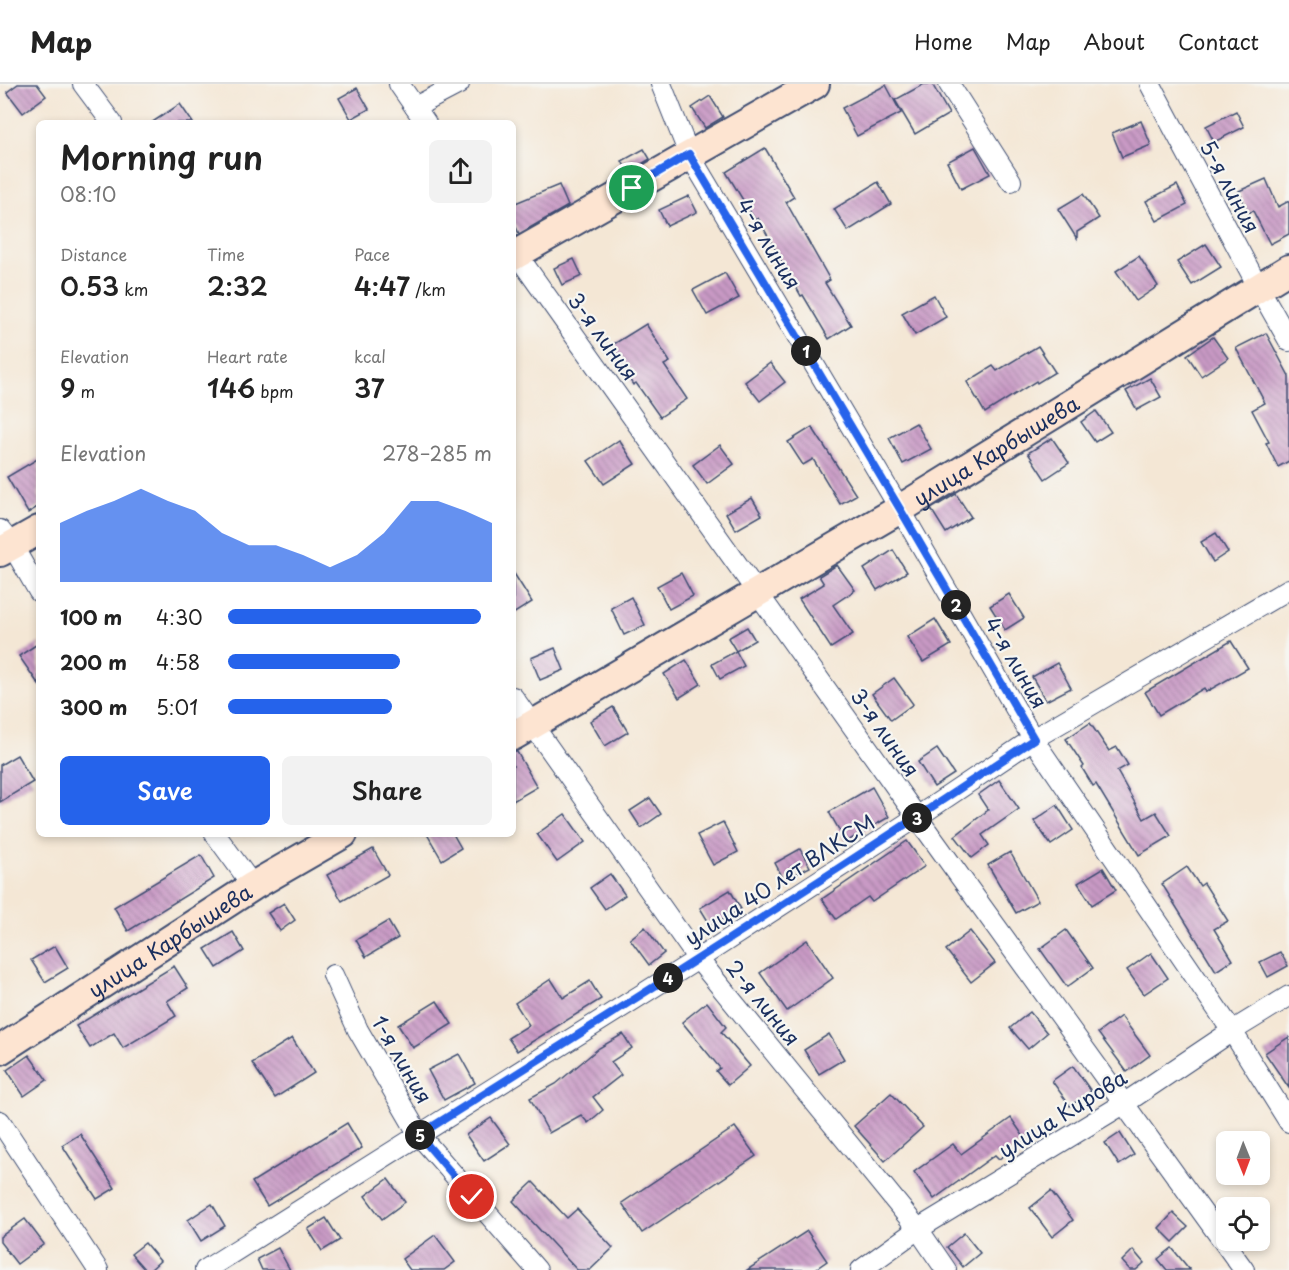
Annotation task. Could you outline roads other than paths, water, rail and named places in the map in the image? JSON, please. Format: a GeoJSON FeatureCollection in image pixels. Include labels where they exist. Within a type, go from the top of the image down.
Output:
{"type":"FeatureCollection","features":[{"type":"Feature","properties":{"kind":"street"},"geometry":{"type":"LineString","coordinates":[[83,84],[110,120]]}},
{"type":"Feature","properties":{"kind":"street"},"geometry":{"type":"LineString","coordinates":[[399,84],[421,115],[459,84]]}},
{"type":"Feature","properties":{"kind":"street","name":"4-я линия"},"geometry":{"type":"LineString","coordinates":[[661,84],[689,154],[1034,739],[1232,1031],[1289,1122]]}},
{"type":"Feature","properties":{"kind":"street"},"geometry":{"type":"LineString","coordinates":[[949,84],[1011,181]]}},
{"type":"Feature","properties":{"kind":"street","name":"5-я линия"},"geometry":{"type":"LineString","coordinates":[[1150,84],[1258,288],[1289,341]]}},
{"type":"Feature","properties":{"kind":"street"},"geometry":{"type":"LineString","coordinates":[[516,252],[809,86]]}},
{"type":"Feature","properties":{"kind":"street","name":"3-я линия"},"geometry":{"type":"LineString","coordinates":[[516,256],[917,818],[1244,1270]]}},
{"type":"Feature","properties":{"kind":"street","name":"улица Карбышева"},"geometry":{"type":"LineString","coordinates":[[522,731],[900,509],[1289,269]]}},
{"type":"Feature","properties":{"kind":"street"},"geometry":{"type":"LineString","coordinates":[[36,531],[4,542],[36,588]]}},
{"type":"Feature","properties":{"kind":"street","name":"улица 40 лет ВЛКСМ"},"geometry":{"type":"LineString","coordinates":[[205,1270],[698,959],[917,818],[1034,739],[1289,589]]}},
{"type":"Feature","properties":{"kind":"street","name":"2-я линия"},"geometry":{"type":"LineString","coordinates":[[516,708],[522,731],[698,959],[918,1229],[946,1270]]}},
{"type":"Feature","properties":{"kind":"street"},"geometry":{"type":"LineString","coordinates":[[217,837],[253,886]]}},
{"type":"Feature","properties":{"kind":"street","name":"улица Карбышева"},"geometry":{"type":"LineString","coordinates":[[0,1050],[253,886],[338,837]]}},
{"type":"Feature","properties":{"kind":"street","name":"1-я линия"},"geometry":{"type":"LineString","coordinates":[[333,975],[358,1030],[419,1135],[537,1270]]}},
{"type":"Feature","properties":{"kind":"street","name":"улица Кирова"},"geometry":{"type":"LineString","coordinates":[[861,1270],[918,1229],[1125,1103],[1232,1031],[1289,996]]}},
{"type":"Feature","properties":{"kind":"street"},"geometry":{"type":"LineString","coordinates":[[0,1121],[98,1270]]}}]}
